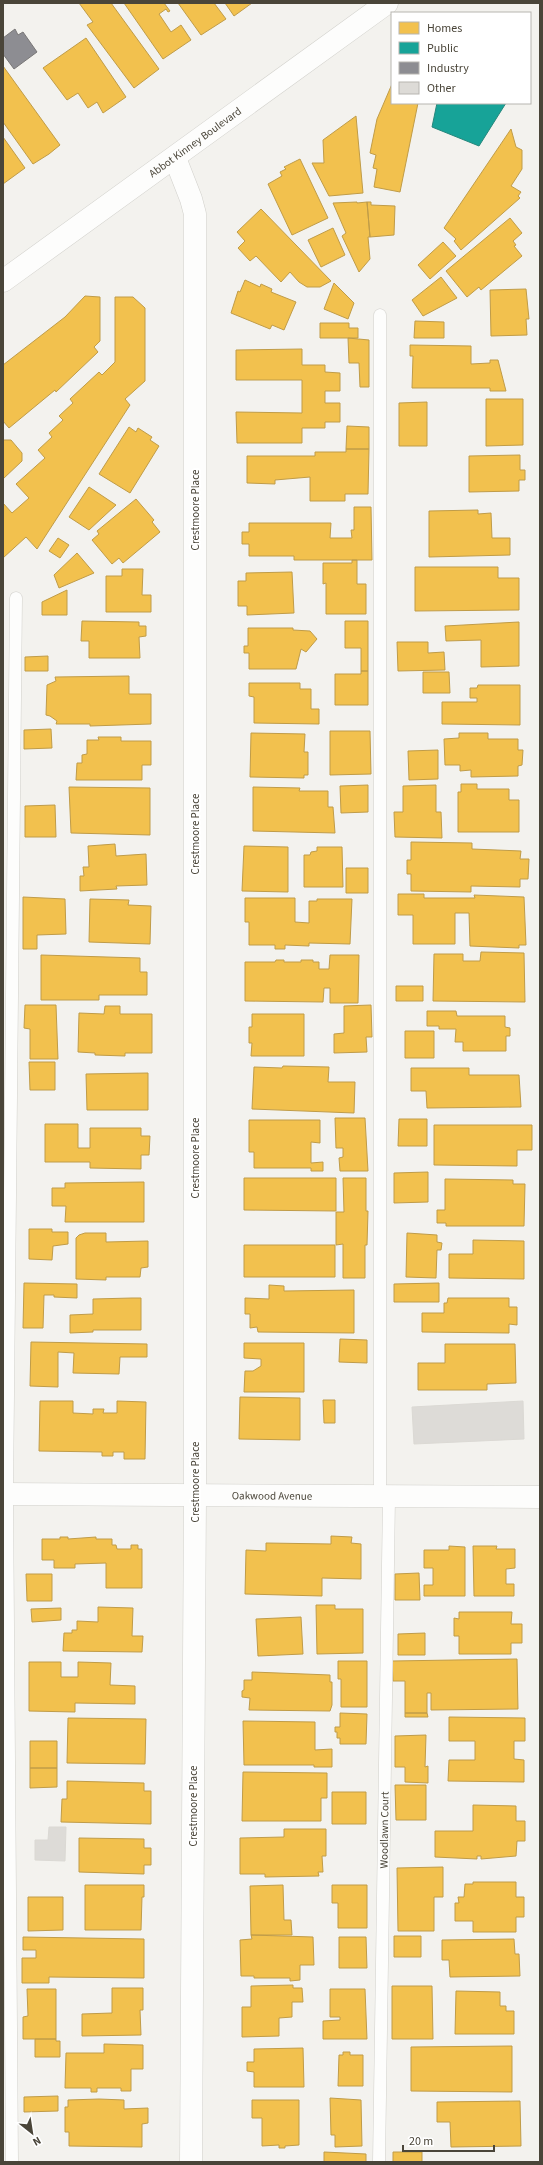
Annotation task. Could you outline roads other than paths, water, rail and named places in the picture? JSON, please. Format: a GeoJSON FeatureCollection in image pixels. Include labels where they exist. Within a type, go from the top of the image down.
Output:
{"type":"FeatureCollection","features":[{"type":"Feature","properties":{"kind":"street","name":"Abbot Kinney Boulevard"},"geometry":{"type":"LineString","coordinates":[[3,281],[175,158],[387,3]]}},
{"type":"Feature","properties":{"kind":"street","name":"Crestmoore Place"},"geometry":{"type":"LineString","coordinates":[[175,158],[191,199],[195,214],[195,1495],[191,2162]]}},
{"type":"Feature","properties":{"kind":"street","name":"Oakwood Avenue"},"geometry":{"type":"LineString","coordinates":[[5,1494],[540,1498]]}},
{"type":"Feature","properties":{"kind":"lane","name":"Woodlawn Court"},"geometry":{"type":"LineString","coordinates":[[379,2162],[385,1498],[380,315]]}},
{"type":"Feature","properties":{"kind":"lane"},"geometry":{"type":"LineString","coordinates":[[12,2162],[5,1494],[16,598]]}}]}
